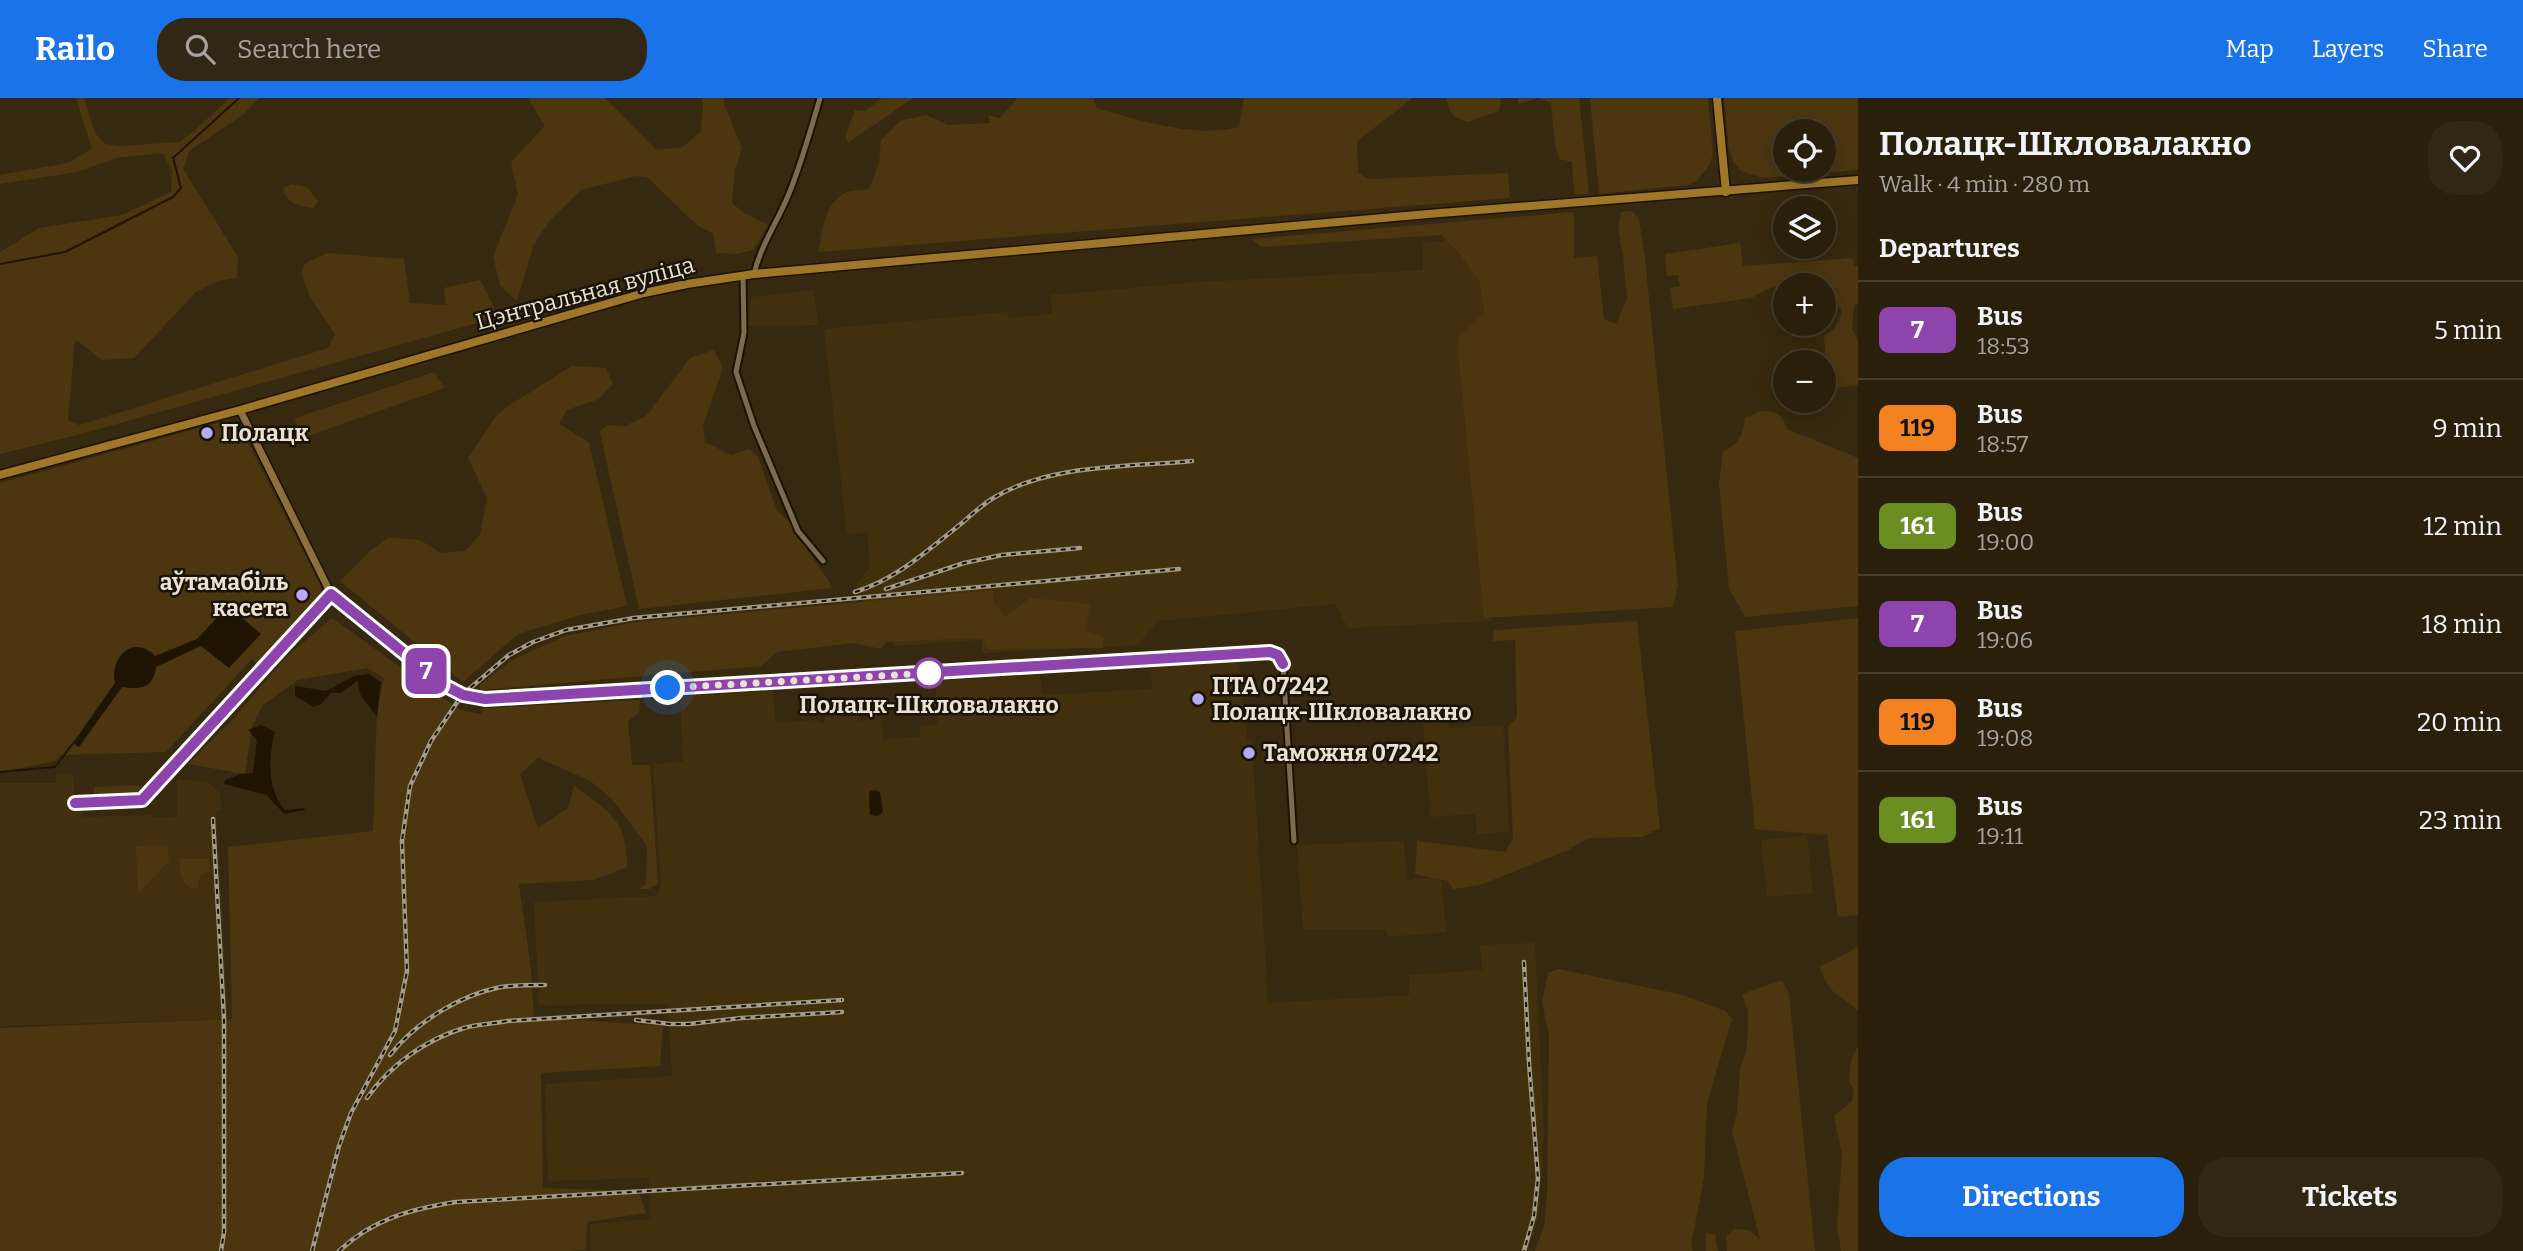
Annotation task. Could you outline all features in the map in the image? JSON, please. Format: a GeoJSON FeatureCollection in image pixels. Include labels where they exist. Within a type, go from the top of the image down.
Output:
{"type":"FeatureCollection","features":[{"type":"Feature","properties":{"kind":"main road"},"geometry":{"type":"LineString","coordinates":[[1717,98],[1726,192]]}},
{"type":"Feature","properties":{"kind":"main road","name":"Цэнтральная вуліца"},"geometry":{"type":"LineString","coordinates":[[0,475],[240,410],[644,293],[687,284],[754,274],[904,260],[1858,180]]}},
{"type":"Feature","properties":{"kind":"street"},"geometry":{"type":"LineString","coordinates":[[754,274],[760,251],[791,189],[820,98]]}},
{"type":"Feature","properties":{"kind":"street"},"geometry":{"type":"LineString","coordinates":[[743,276],[744,333],[736,372],[754,426],[797,531],[823,561]]}},
{"type":"Feature","properties":{"kind":"street"},"geometry":{"type":"LineString","coordinates":[[240,410],[331,594],[442,684],[463,695],[485,699],[1270,652],[1278,655],[1283,664],[1294,841]]}},
{"type":"Feature","properties":{"kind":"street"},"geometry":{"type":"LineString","coordinates":[[75,803],[142,800],[331,594]]}},
{"type":"Feature","properties":{"kind":"shaded area"},"geometry":{"type":"Polygon","coordinates":[[[76,98],[84,98],[95,133],[105,144],[120,146],[179,142],[230,98],[259,98],[244,114],[189,151],[183,169],[238,257],[237,278],[217,281],[196,292],[134,358],[102,360],[75,339],[68,420],[79,425],[328,348],[335,334],[310,297],[301,272],[304,264],[327,253],[404,259],[410,303],[446,305],[444,288],[480,280],[499,317],[81,434],[0,454],[0,252],[39,228],[122,215],[171,192],[172,172],[163,153],[115,158],[78,172],[0,184],[0,175],[67,163],[92,149],[76,98]]]}},
{"type":"Feature","properties":{"kind":"shaded area"},"geometry":{"type":"Polygon","coordinates":[[[528,98],[605,98],[656,150],[683,147],[701,131],[701,98],[724,98],[725,107],[742,148],[735,169],[732,203],[744,213],[768,225],[753,250],[736,254],[716,253],[713,233],[698,226],[647,177],[636,176],[581,190],[550,220],[534,244],[517,301],[500,285],[493,256],[518,195],[511,162],[545,126],[528,98]]]}},
{"type":"Feature","properties":{"kind":"shaded area"},"geometry":{"type":"Polygon","coordinates":[[[882,98],[913,98],[848,143],[845,137],[855,110],[865,111],[882,98]]]}},
{"type":"Feature","properties":{"kind":"shaded area"},"geometry":{"type":"Polygon","coordinates":[[[1015,98],[1093,98],[1097,108],[1149,123],[1186,129],[1222,130],[1239,127],[1244,98],[1413,98],[1357,141],[1358,173],[1369,179],[1508,173],[1510,198],[819,252],[825,218],[833,203],[847,192],[869,189],[879,163],[881,140],[900,121],[926,115],[948,125],[990,123],[988,115],[1000,118],[1015,98]]]}},
{"type":"Feature","properties":{"kind":"shaded area"},"geometry":{"type":"Polygon","coordinates":[[[1445,98],[1501,98],[1499,111],[1468,122],[1453,116],[1445,98]]]}},
{"type":"Feature","properties":{"kind":"shaded area"},"geometry":{"type":"Polygon","coordinates":[[[1517,98],[1538,98],[1519,104],[1517,98]]]}},
{"type":"Feature","properties":{"kind":"shaded area"},"geometry":{"type":"Polygon","coordinates":[[[1538,98],[1579,98],[1589,194],[1574,194],[1572,162],[1559,159],[1555,144],[1551,103],[1538,98]]]}},
{"type":"Feature","properties":{"kind":"shaded area"},"geometry":{"type":"Polygon","coordinates":[[[1590,98],[1708,98],[1713,153],[1710,164],[1697,181],[1689,185],[1599,194],[1590,98]]]}},
{"type":"Feature","properties":{"kind":"shaded area"},"geometry":{"type":"Polygon","coordinates":[[[1724,98],[1858,98],[1858,170],[1836,172],[1836,119],[1773,119],[1773,177],[1763,178],[1741,171],[1733,161],[1729,149],[1724,98]]]}},
{"type":"Feature","properties":{"kind":"shaded area"},"geometry":{"type":"Polygon","coordinates":[[[291,184],[307,187],[318,201],[314,208],[291,202],[283,189],[291,184]]]}},
{"type":"Feature","properties":{"kind":"shaded area"},"geometry":{"type":"Polygon","coordinates":[[[1632,211],[1639,219],[1645,259],[1678,585],[1673,607],[1484,618],[1457,339],[1485,312],[1479,281],[1459,253],[1441,235],[1261,247],[1252,239],[1574,212],[1574,258],[1597,256],[1604,319],[1616,324],[1627,299],[1618,230],[1621,212],[1632,211]]]}},
{"type":"Feature","properties":{"kind":"shaded area"},"geometry":{"type":"Polygon","coordinates":[[[1519,235],[1528,327],[1464,343],[1492,621],[1348,628],[1335,604],[1159,621],[1137,645],[982,653],[982,640],[895,646],[866,609],[856,584],[869,569],[868,532],[847,534],[824,329],[1008,312],[1009,318],[1052,314],[1051,295],[1199,282],[1423,270],[1423,243],[1519,235]]]}},
{"type":"Feature","properties":{"kind":"shaded area"},"geometry":{"type":"Polygon","coordinates":[[[1740,243],[1743,266],[1853,258],[1854,266],[1858,266],[1858,303],[1854,305],[1852,328],[1858,341],[1858,385],[1836,388],[1836,350],[1825,350],[1824,336],[1836,336],[1836,325],[1842,313],[1836,300],[1836,273],[1773,273],[1773,287],[1751,298],[1673,309],[1670,288],[1680,286],[1678,275],[1667,276],[1665,254],[1740,243]]]}},
{"type":"Feature","properties":{"kind":"shaded area"},"geometry":{"type":"Polygon","coordinates":[[[814,290],[818,325],[748,326],[751,297],[814,290]]]}},
{"type":"Feature","properties":{"kind":"shaded area"},"geometry":{"type":"Polygon","coordinates":[[[714,350],[723,368],[703,425],[705,442],[731,455],[749,449],[758,457],[777,510],[789,522],[833,588],[639,609],[600,432],[607,425],[625,426],[647,415],[690,358],[714,350]]]}},
{"type":"Feature","properties":{"kind":"shaded area"},"geometry":{"type":"Polygon","coordinates":[[[572,366],[606,368],[613,384],[599,399],[567,410],[559,424],[589,442],[627,606],[580,615],[518,634],[463,682],[340,581],[370,551],[389,537],[420,540],[441,553],[465,551],[480,535],[487,498],[468,458],[496,416],[572,366]]]}},
{"type":"Feature","properties":{"kind":"shaded area"},"geometry":{"type":"Polygon","coordinates":[[[434,372],[445,388],[299,439],[295,418],[434,372]]]}},
{"type":"Feature","properties":{"kind":"shaded area"},"geometry":{"type":"Polygon","coordinates":[[[1761,411],[1778,414],[1787,429],[1858,458],[1858,606],[1745,617],[1729,588],[1719,484],[1723,451],[1739,438],[1745,418],[1761,411]]]}},
{"type":"Feature","properties":{"kind":"shaded area"},"geometry":{"type":"Polygon","coordinates":[[[228,420],[239,425],[321,586],[321,599],[260,666],[252,659],[166,752],[61,755],[56,761],[0,772],[0,483],[228,420]]]}},
{"type":"Feature","properties":{"kind":"shaded area"},"geometry":{"type":"Polygon","coordinates":[[[992,590],[995,604],[1005,617],[1030,598],[1090,604],[1086,630],[1103,637],[1103,648],[988,649],[985,640],[975,638],[886,642],[881,649],[853,643],[777,652],[761,666],[481,690],[479,685],[514,659],[565,636],[636,622],[992,590]]]}},
{"type":"Feature","properties":{"kind":"shaded area"},"geometry":{"type":"Polygon","coordinates":[[[228,606],[261,634],[229,668],[201,646],[156,667],[152,679],[145,686],[122,687],[79,747],[73,743],[115,683],[116,664],[125,651],[139,647],[155,656],[197,639],[228,606]]]}},
{"type":"Feature","properties":{"kind":"shaded area"},"geometry":{"type":"Polygon","coordinates":[[[332,618],[460,710],[481,714],[483,708],[640,700],[639,713],[628,721],[632,765],[650,765],[658,884],[649,889],[640,889],[646,883],[647,846],[612,799],[589,780],[538,758],[520,774],[538,828],[568,808],[574,785],[606,810],[620,827],[624,837],[627,867],[593,880],[519,884],[531,969],[534,1017],[663,1026],[660,1066],[541,1073],[543,1188],[638,1191],[646,1213],[587,1222],[586,1250],[572,1251],[0,1251],[0,1028],[232,1019],[228,847],[373,831],[377,709],[384,678],[367,668],[298,680],[263,705],[252,727],[245,774],[188,764],[236,716],[284,659],[332,618]]]}},
{"type":"Feature","properties":{"kind":"shaded area"},"geometry":{"type":"Polygon","coordinates":[[[1858,618],[1858,915],[1838,917],[1827,835],[1755,829],[1735,631],[1858,618]]]}},
{"type":"Feature","properties":{"kind":"shaded area"},"geometry":{"type":"Polygon","coordinates":[[[1637,621],[1660,828],[1642,837],[1589,838],[1568,850],[1480,885],[1453,889],[1448,881],[1415,874],[1417,841],[1505,852],[1513,838],[1508,726],[1517,718],[1515,640],[1493,641],[1494,630],[1637,621]]]}},
{"type":"Feature","properties":{"kind":"shaded area"},"geometry":{"type":"Polygon","coordinates":[[[1239,662],[1247,740],[1252,740],[1268,1003],[1409,995],[1410,975],[1482,970],[1480,945],[1535,943],[1544,1135],[1539,1213],[1528,1251],[591,1251],[590,1224],[651,1219],[649,1178],[548,1181],[545,1084],[672,1076],[668,1004],[539,1005],[534,902],[656,896],[661,885],[653,764],[683,762],[680,696],[773,691],[776,723],[817,720],[818,723],[824,723],[825,717],[859,715],[859,721],[867,721],[866,702],[881,701],[884,741],[920,737],[920,726],[937,724],[936,681],[1040,675],[1043,695],[1152,689],[1151,667],[1239,662]]]}},
{"type":"Feature","properties":{"kind":"shaded area"},"geometry":{"type":"Polygon","coordinates":[[[369,674],[381,682],[377,717],[361,696],[357,681],[341,693],[331,693],[321,704],[313,707],[295,696],[295,686],[326,691],[354,676],[369,674]]]}},
{"type":"Feature","properties":{"kind":"shaded area"},"geometry":{"type":"Polygon","coordinates":[[[1448,716],[1449,728],[1503,725],[1509,832],[1477,834],[1475,814],[1430,817],[1423,718],[1448,716]]]}},
{"type":"Feature","properties":{"kind":"shaded area"},"geometry":{"type":"Polygon","coordinates":[[[261,725],[275,732],[271,773],[279,802],[285,810],[305,810],[284,814],[267,795],[224,784],[225,780],[253,773],[257,740],[248,730],[261,725]]]}},
{"type":"Feature","properties":{"kind":"shaded area"},"geometry":{"type":"Polygon","coordinates":[[[73,773],[75,806],[82,806],[83,817],[177,817],[177,780],[206,781],[220,793],[221,810],[216,811],[228,1019],[0,1026],[0,783],[56,783],[56,774],[73,773]]]}},
{"type":"Feature","properties":{"kind":"shaded area"},"geometry":{"type":"Polygon","coordinates":[[[137,785],[143,788],[137,795],[94,797],[94,787],[137,785]]]}},
{"type":"Feature","properties":{"kind":"shaded area"},"geometry":{"type":"Polygon","coordinates":[[[874,790],[880,792],[883,812],[878,816],[870,815],[869,794],[874,790]]]}},
{"type":"Feature","properties":{"kind":"shaded area"},"geometry":{"type":"Polygon","coordinates":[[[1807,835],[1813,893],[1767,897],[1761,840],[1807,835]]]}},
{"type":"Feature","properties":{"kind":"shaded area"},"geometry":{"type":"Polygon","coordinates":[[[1404,841],[1406,880],[1441,877],[1446,932],[1388,937],[1386,930],[1303,930],[1297,845],[1404,841]]]}},
{"type":"Feature","properties":{"kind":"shaded area"},"geometry":{"type":"Polygon","coordinates":[[[168,845],[169,861],[138,894],[136,846],[168,845]]]}},
{"type":"Feature","properties":{"kind":"shaded area"},"geometry":{"type":"Polygon","coordinates":[[[179,859],[209,859],[210,870],[200,875],[198,887],[195,889],[184,882],[179,859]]]}},
{"type":"Feature","properties":{"kind":"shaded area"},"geometry":{"type":"Polygon","coordinates":[[[1858,947],[1858,1011],[1832,990],[1820,967],[1858,947]]]}},
{"type":"Feature","properties":{"kind":"shaded area"},"geometry":{"type":"Polygon","coordinates":[[[1558,969],[1683,995],[1725,1011],[1732,1019],[1707,1103],[1704,1178],[1691,1245],[1693,1251],[1535,1251],[1544,1227],[1547,1196],[1549,1036],[1542,1002],[1548,973],[1558,969]]]}},
{"type":"Feature","properties":{"kind":"shaded area"},"geometry":{"type":"Polygon","coordinates":[[[1782,980],[1789,994],[1815,1251],[1727,1251],[1726,1236],[1735,1229],[1748,1230],[1760,1239],[1732,1132],[1748,1028],[1748,1010],[1742,994],[1782,980]]]}},
{"type":"Feature","properties":{"kind":"shaded area"},"geometry":{"type":"Polygon","coordinates":[[[1858,1046],[1858,1251],[1841,1251],[1837,1226],[1842,1156],[1834,1116],[1852,1101],[1854,1090],[1849,1081],[1851,1059],[1858,1046]]]}},
{"type":"Feature","properties":{"kind":"shaded area"},"geometry":{"type":"Polygon","coordinates":[[[1706,1233],[1715,1234],[1718,1251],[1706,1251],[1706,1233]]]}},
{"type":"Feature","properties":{"kind":"waterway"},"geometry":{"type":"LineString","coordinates":[[0,264],[65,252],[173,197],[181,188],[173,158],[239,98]]}},
{"type":"Feature","properties":{"kind":"waterway"},"geometry":{"type":"LineString","coordinates":[[0,772],[55,767],[74,742]]}},
{"type":"Feature","properties":{"kind":"railway"},"geometry":{"type":"LineString","coordinates":[[855,592],[898,572],[986,503],[1017,486],[1041,478],[1091,469],[1192,461]]}},
{"type":"Feature","properties":{"kind":"railway"},"geometry":{"type":"LineString","coordinates":[[886,589],[964,563],[1002,555],[1080,548]]}},
{"type":"Feature","properties":{"kind":"railway"},"geometry":{"type":"LineString","coordinates":[[312,1251],[339,1146],[351,1113],[395,1031],[407,971],[402,841],[410,786],[431,741],[462,695],[509,655],[533,642],[566,630],[634,618],[1179,569]]}},
{"type":"Feature","properties":{"kind":"railway"},"geometry":{"type":"LineString","coordinates":[[213,819],[224,1019],[224,1232],[221,1251]]}},
{"type":"Feature","properties":{"kind":"railway"},"geometry":{"type":"LineString","coordinates":[[1524,962],[1538,1178],[1534,1216],[1524,1251]]}},
{"type":"Feature","properties":{"kind":"railway"},"geometry":{"type":"LineString","coordinates":[[390,1055],[426,1021],[470,996],[501,987],[545,985]]}},
{"type":"Feature","properties":{"kind":"railway"},"geometry":{"type":"LineString","coordinates":[[367,1098],[386,1075],[409,1055],[436,1039],[469,1027],[507,1021],[842,1000]]}},
{"type":"Feature","properties":{"kind":"railway"},"geometry":{"type":"LineString","coordinates":[[636,1020],[689,1024],[842,1012]]}},
{"type":"Feature","properties":{"kind":"railway"},"geometry":{"type":"LineString","coordinates":[[339,1251],[365,1231],[393,1217],[456,1202],[962,1173]]}},
{"type":"Feature","properties":{"kind":"bus line","name":"7"},"geometry":{"type":"LineString","coordinates":[[75,803],[142,800],[331,594],[442,684],[463,695],[485,699],[1270,652],[1278,655],[1283,664]]}},
{"type":"Feature","properties":{"kind":"place","name":"Полацк"},"geometry":{"type":"Point","coordinates":[207,433]}},
{"type":"Feature","properties":{"kind":"place","name":"аўтамабіль касета"},"geometry":{"type":"Point","coordinates":[302,595]}},
{"type":"Feature","properties":{"kind":"place","name":"Полацк-Шкловалакно"},"geometry":{"type":"Point","coordinates":[929,673]}},
{"type":"Feature","properties":{"kind":"place","name":"ПТА 07242 Полацк-Шкловалакно"},"geometry":{"type":"Point","coordinates":[1198,699]}},
{"type":"Feature","properties":{"kind":"place","name":"Таможня 07242"},"geometry":{"type":"Point","coordinates":[1249,753]}},
{"type":"Feature","properties":{"kind":"route"},"geometry":{"type":"LineString","coordinates":[[668,688],[929,673]]}}]}
